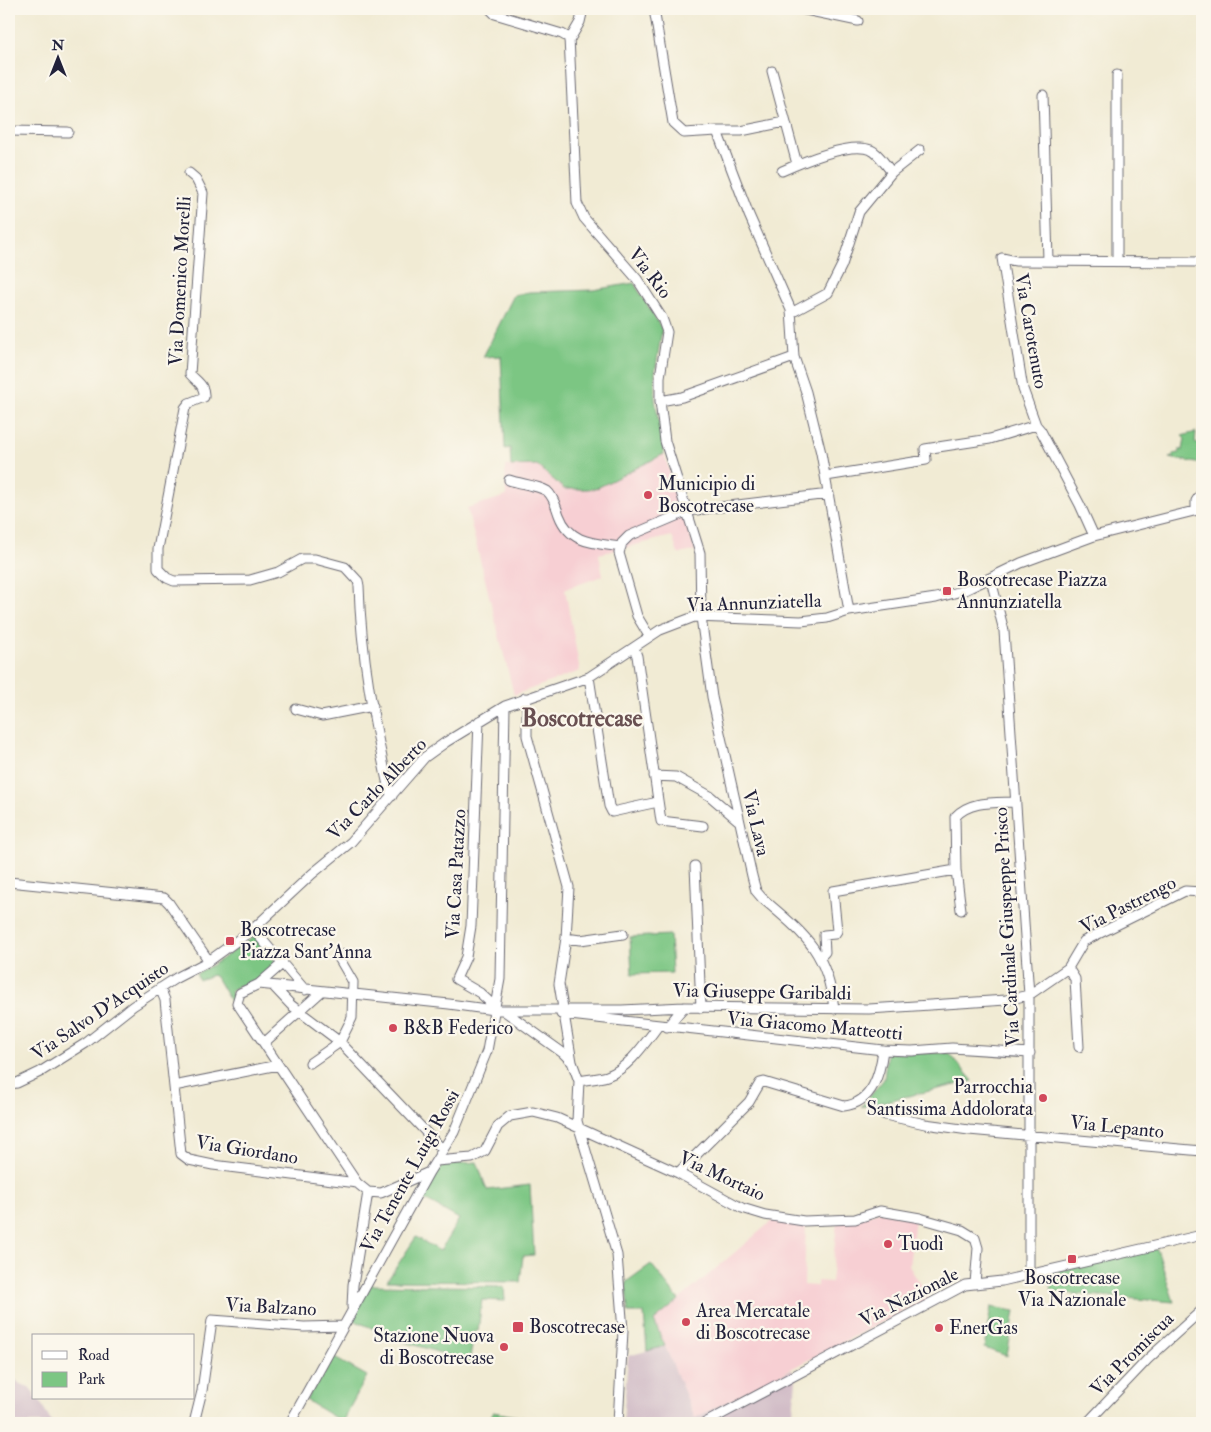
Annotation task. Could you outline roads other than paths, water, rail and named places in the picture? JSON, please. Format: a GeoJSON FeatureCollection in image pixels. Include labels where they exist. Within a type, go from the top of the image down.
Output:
{"type":"FeatureCollection","features":[{"type":"Feature","properties":{"kind":"street"},"geometry":{"type":"LineString","coordinates":[[490,9],[495,14],[562,34],[569,42],[580,22],[583,9]]}},
{"type":"Feature","properties":{"kind":"street"},"geometry":{"type":"LineString","coordinates":[[654,9],[673,123],[684,132],[741,130],[784,122]]}},
{"type":"Feature","properties":{"kind":"street"},"geometry":{"type":"LineString","coordinates":[[800,9],[858,21]]}},
{"type":"Feature","properties":{"kind":"street","name":"Via Rio"},"geometry":{"type":"LineString","coordinates":[[569,42],[577,203],[584,218],[637,278],[662,318],[667,332],[660,377],[660,401],[665,441],[700,553],[701,617]]}},
{"type":"Feature","properties":{"kind":"street"},"geometry":{"type":"LineString","coordinates":[[772,71],[784,122],[797,164]]}},
{"type":"Feature","properties":{"kind":"street"},"geometry":{"type":"LineString","coordinates":[[1117,75],[1117,260]]}},
{"type":"Feature","properties":{"kind":"street"},"geometry":{"type":"LineString","coordinates":[[1043,96],[1048,260]]}},
{"type":"Feature","properties":{"kind":"street"},"geometry":{"type":"LineString","coordinates":[[9,131],[68,132]]}},
{"type":"Feature","properties":{"kind":"street"},"geometry":{"type":"LineString","coordinates":[[717,131],[791,314],[794,357],[806,392],[826,476],[849,611]]}},
{"type":"Feature","properties":{"kind":"street"},"geometry":{"type":"LineString","coordinates":[[782,171],[797,164],[851,147],[875,152],[892,172]]}},
{"type":"Feature","properties":{"kind":"street"},"geometry":{"type":"LineString","coordinates":[[791,314],[828,293],[842,265],[859,212],[892,172],[920,150]]}},
{"type":"Feature","properties":{"kind":"street","name":"Via Domenico Morelli"},"geometry":{"type":"LineString","coordinates":[[189,173],[196,180],[203,193],[190,374],[202,386],[205,394],[204,397],[189,403],[185,408],[158,550],[158,569],[167,578],[174,581],[242,581],[266,576],[302,560],[330,562],[346,568],[358,580],[361,638],[387,782],[392,796]]}},
{"type":"Feature","properties":{"kind":"street","name":"Via Carotenuto"},"geometry":{"type":"LineString","coordinates":[[1094,536],[1080,505],[1036,425],[1024,389],[1002,258],[1016,261],[1117,260],[1202,262]]}},
{"type":"Feature","properties":{"kind":"street"},"geometry":{"type":"LineString","coordinates":[[660,401],[682,397],[794,357]]}},
{"type":"Feature","properties":{"kind":"street"},"geometry":{"type":"LineString","coordinates":[[826,476],[926,460],[925,449],[990,439],[1036,425]]}},
{"type":"Feature","properties":{"kind":"street"},"geometry":{"type":"LineString","coordinates":[[509,480],[547,492],[555,503],[564,526],[572,535],[588,542],[620,547]]}},
{"type":"Feature","properties":{"kind":"street"},"geometry":{"type":"LineString","coordinates":[[1199,510],[1196,501],[1202,492]]}},
{"type":"Feature","properties":{"kind":"street"},"geometry":{"type":"LineString","coordinates":[[649,636],[637,616],[619,553],[620,547],[629,536],[688,512],[829,494]]}},
{"type":"Feature","properties":{"kind":"street","name":"Via Annunziatella"},"geometry":{"type":"LineString","coordinates":[[505,706],[589,678],[649,636],[681,620],[701,617],[793,621],[828,618],[849,611],[936,598],[991,580],[1021,564],[1094,536],[1199,510]]}},
{"type":"Feature","properties":{"kind":"street","name":"Via Cardinale Giuspeppe Prisco"},"geometry":{"type":"LineString","coordinates":[[991,580],[1004,631],[1029,995],[1029,1275]]}},
{"type":"Feature","properties":{"kind":"street","name":"Via Lava"},"geometry":{"type":"LineString","coordinates":[[701,617],[712,698],[738,820],[756,892],[804,934],[820,957],[832,987],[834,1009]]}},
{"type":"Feature","properties":{"kind":"street"},"geometry":{"type":"LineString","coordinates":[[634,648],[637,656],[662,821],[703,826]]}},
{"type":"Feature","properties":{"kind":"street"},"geometry":{"type":"LineString","coordinates":[[589,678],[609,806],[612,812],[658,802]]}},
{"type":"Feature","properties":{"kind":"street"},"geometry":{"type":"LineString","coordinates":[[525,698],[527,736],[569,887],[566,938],[559,984],[572,1062],[579,1081],[576,1113],[579,1129],[617,1254],[623,1350],[618,1423]]}},
{"type":"Feature","properties":{"kind":"street"},"geometry":{"type":"LineString","coordinates":[[296,709],[322,716],[373,706]]}},
{"type":"Feature","properties":{"kind":"street","name":"Via Carlo Alberto"},"geometry":{"type":"LineString","coordinates":[[209,962],[254,929],[312,874],[351,842],[425,757],[479,720],[505,706]]}},
{"type":"Feature","properties":{"kind":"street","name":"Via Tenente Luigi Rossi"},"geometry":{"type":"LineString","coordinates":[[290,1423],[461,1117],[484,1060],[497,1009],[500,979],[505,706]]}},
{"type":"Feature","properties":{"kind":"street","name":"Via Casa Patazzo"},"geometry":{"type":"LineString","coordinates":[[479,720],[471,926],[466,957],[456,979],[480,993],[497,1009]]}},
{"type":"Feature","properties":{"kind":"street"},"geometry":{"type":"LineString","coordinates":[[654,776],[676,776],[710,796],[738,820]]}},
{"type":"Feature","properties":{"kind":"street"},"geometry":{"type":"LineString","coordinates":[[961,910],[956,870],[955,817],[960,812],[976,804],[1016,802]]}},
{"type":"Feature","properties":{"kind":"street"},"geometry":{"type":"LineString","coordinates":[[695,866],[701,1008]]}},
{"type":"Feature","properties":{"kind":"street"},"geometry":{"type":"LineString","coordinates":[[820,957],[825,952],[824,935],[836,931],[833,891],[956,870]]}},
{"type":"Feature","properties":{"kind":"street"},"geometry":{"type":"LineString","coordinates":[[9,882],[164,898],[170,903],[209,962]]}},
{"type":"Feature","properties":{"kind":"street","name":"Via Pastrengo"},"geometry":{"type":"LineString","coordinates":[[1029,995],[1068,968],[1084,941],[1185,891],[1202,892]]}},
{"type":"Feature","properties":{"kind":"street"},"geometry":{"type":"LineString","coordinates":[[254,929],[305,990]]}},
{"type":"Feature","properties":{"kind":"street"},"geometry":{"type":"LineString","coordinates":[[566,938],[580,940],[623,934]]}},
{"type":"Feature","properties":{"kind":"street"},"geometry":{"type":"LineString","coordinates":[[310,1063],[340,1042],[352,1018],[353,982],[339,958],[345,954]]}},
{"type":"Feature","properties":{"kind":"street","name":"Via Salvo D'Acquisto"},"geometry":{"type":"LineString","coordinates":[[9,1084],[17,1083],[40,1072],[86,1043],[160,988],[209,962]]}},
{"type":"Feature","properties":{"kind":"street"},"geometry":{"type":"LineString","coordinates":[[283,963],[259,984],[240,993],[237,997],[237,1003],[357,1183],[368,1192],[381,1193],[429,1172]]}},
{"type":"Feature","properties":{"kind":"street"},"geometry":{"type":"LineString","coordinates":[[1068,968],[1076,979],[1079,1047]]}},
{"type":"Feature","properties":{"kind":"street"},"geometry":{"type":"LineString","coordinates":[[259,984],[497,1009],[563,1053],[572,1062]]}},
{"type":"Feature","properties":{"kind":"street"},"geometry":{"type":"LineString","coordinates":[[274,987],[300,1011],[340,1042],[443,1150]]}},
{"type":"Feature","properties":{"kind":"street","name":"Via Giordano"},"geometry":{"type":"LineString","coordinates":[[160,988],[165,1000],[181,1154],[189,1160],[213,1165],[357,1183]]}},
{"type":"Feature","properties":{"kind":"street"},"geometry":{"type":"LineString","coordinates":[[264,1043],[321,992]]}},
{"type":"Feature","properties":{"kind":"street","name":"Via Giuseppe Garibaldi"},"geometry":{"type":"LineString","coordinates":[[563,1012],[684,1007],[869,1009],[996,1000],[1029,995]]}},
{"type":"Feature","properties":{"kind":"street"},"geometry":{"type":"LineString","coordinates":[[579,1081],[606,1076],[616,1072],[684,1007]]}},
{"type":"Feature","properties":{"kind":"street","name":"Via Giacomo Matteotti"},"geometry":{"type":"LineString","coordinates":[[497,1009],[563,1012],[663,1027],[883,1050],[912,1051],[952,1048],[1030,1053]]}},
{"type":"Feature","properties":{"kind":"street"},"geometry":{"type":"LineString","coordinates":[[678,1173],[749,1102],[760,1083],[764,1082],[844,1106],[854,1105],[865,1096],[876,1082],[883,1050]]}},
{"type":"Feature","properties":{"kind":"street"},"geometry":{"type":"LineString","coordinates":[[174,1086],[278,1066]]}},
{"type":"Feature","properties":{"kind":"street","name":"Via Mortaio"},"geometry":{"type":"LineString","coordinates":[[436,1161],[472,1158],[485,1151],[498,1126],[510,1116],[533,1112],[556,1118],[678,1173],[742,1208],[765,1215],[813,1221],[855,1219],[880,1211],[920,1218],[962,1230],[975,1238],[978,1248],[975,1283]]}},
{"type":"Feature","properties":{"kind":"street","name":"Via Lepanto"},"geometry":{"type":"LineString","coordinates":[[885,1115],[925,1124],[1202,1151]]}},
{"type":"Feature","properties":{"kind":"street"},"geometry":{"type":"LineString","coordinates":[[352,1310],[353,1285],[368,1192]]}},
{"type":"Feature","properties":{"kind":"street","name":"Via Nazionale"},"geometry":{"type":"LineString","coordinates":[[705,1423],[965,1285],[1002,1281],[1202,1235]]}},
{"type":"Feature","properties":{"kind":"street","name":"Via Promiscua"},"geometry":{"type":"LineString","coordinates":[[1087,1423],[1148,1359],[1202,1310]]}},
{"type":"Feature","properties":{"kind":"street","name":"Via Balzano"},"geometry":{"type":"LineString","coordinates":[[194,1423],[202,1391],[212,1320],[304,1327],[343,1326]]}},
{"type":"Feature","properties":{"kind":"place","name":"Municipio di Boscotrecase"},"geometry":{"type":"Point","coordinates":[648,495]}},
{"type":"Feature","properties":{"kind":"place","name":"Boscotrecase Piazza Annunziatella"},"geometry":{"type":"Point","coordinates":[947,591]}},
{"type":"Feature","properties":{"kind":"place","name":"Boscotrecase Piazza Sant'Anna"},"geometry":{"type":"Point","coordinates":[230,941]}},
{"type":"Feature","properties":{"kind":"place","name":"B&B Federico"},"geometry":{"type":"Point","coordinates":[393,1028]}},
{"type":"Feature","properties":{"kind":"place","name":"Parrocchia Santissima Addolorata"},"geometry":{"type":"Point","coordinates":[1043,1098]}},
{"type":"Feature","properties":{"kind":"place","name":"Tuodì"},"geometry":{"type":"Point","coordinates":[888,1244]}},
{"type":"Feature","properties":{"kind":"place","name":"Boscotrecase Via Nazionale"},"geometry":{"type":"Point","coordinates":[1072,1259]}},
{"type":"Feature","properties":{"kind":"place","name":"Area Mercatale di Boscotrecase"},"geometry":{"type":"Point","coordinates":[686,1322]}},
{"type":"Feature","properties":{"kind":"place","name":"Boscotrecase"},"geometry":{"type":"Point","coordinates":[518,1327]}},
{"type":"Feature","properties":{"kind":"place","name":"EnerGas"},"geometry":{"type":"Point","coordinates":[939,1328]}},
{"type":"Feature","properties":{"kind":"place","name":"Stazione Nuova di Boscotrecase"},"geometry":{"type":"Point","coordinates":[504,1347]}},
{"type":"Feature","properties":{"kind":"district","name":"Boscotrecase"},"geometry":{"type":"Point","coordinates":[582,718]}}]}
